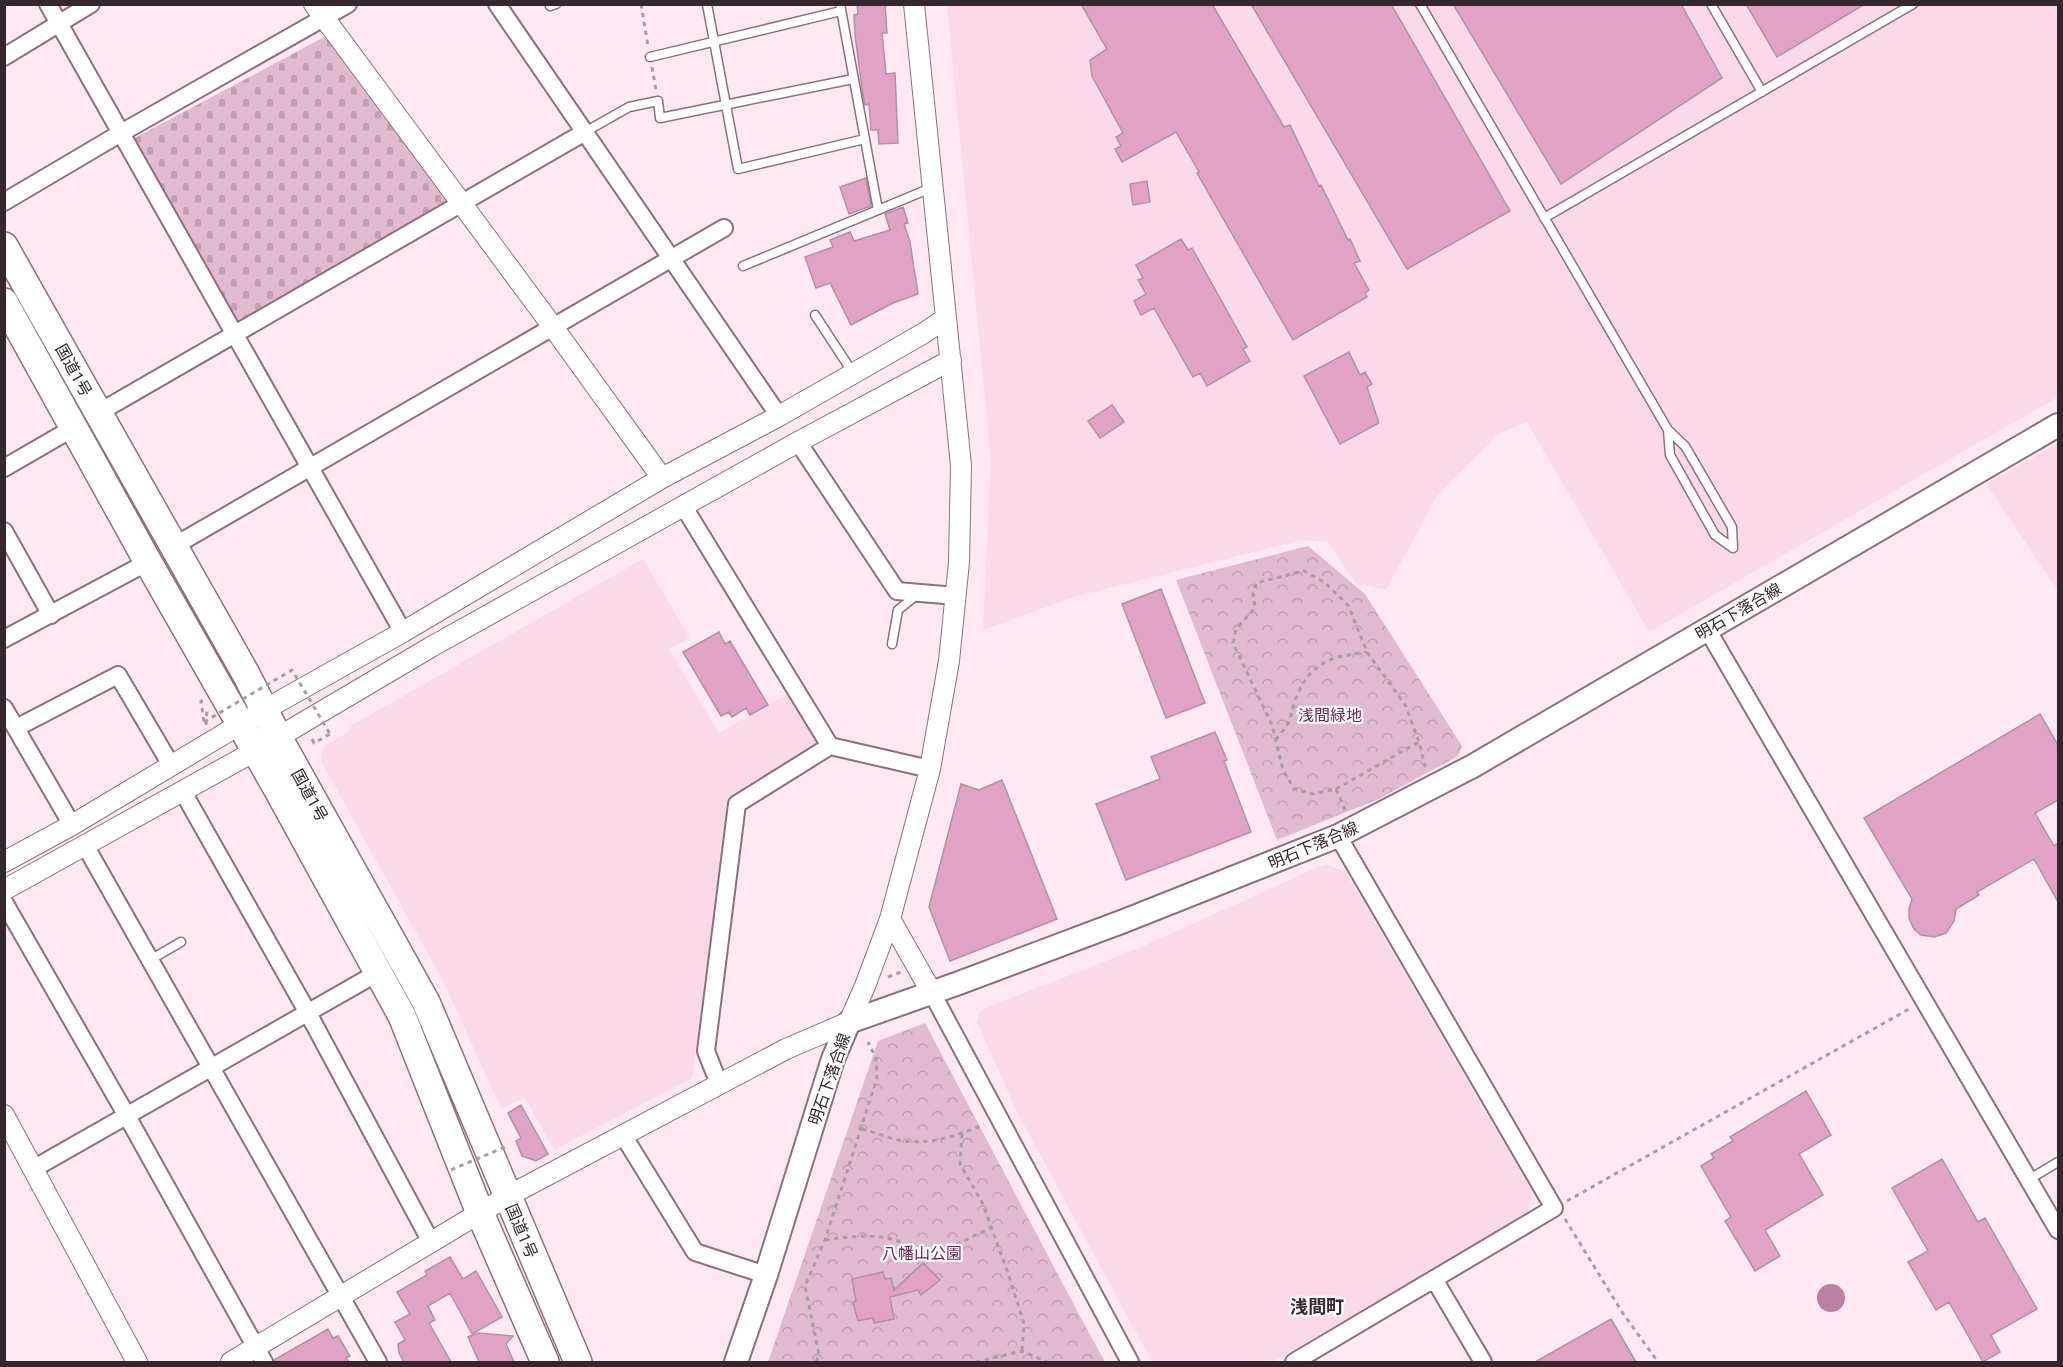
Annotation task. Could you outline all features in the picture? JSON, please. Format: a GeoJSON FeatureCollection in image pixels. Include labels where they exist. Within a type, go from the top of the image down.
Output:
{"type":"FeatureCollection","features":[{"type":"Feature","properties":{"kind":"highway","name":"国道1号"},"geometry":{"type":"LineString","coordinates":[[4,246],[246,674],[278,737],[426,1002],[578,1362]]}},
{"type":"Feature","properties":{"kind":"highway","name":"国道1号"},"geometry":{"type":"LineString","coordinates":[[4,302],[402,1016],[480,1213],[545,1362]]}},
{"type":"Feature","properties":{"kind":"main road","name":"明石下落合線"},"geometry":{"type":"LineString","coordinates":[[736,1362],[766,1275],[833,1059],[849,1022],[1124,921],[1343,826],[1473,766],[2058,425]]}},
{"type":"Feature","properties":{"kind":"street"},"geometry":{"type":"LineString","coordinates":[[48,4],[403,632]]}},
{"type":"Feature","properties":{"kind":"street"},"geometry":{"type":"LineString","coordinates":[[4,57],[91,4]]}},
{"type":"Feature","properties":{"kind":"street"},"geometry":{"type":"LineString","coordinates":[[4,202],[319,11],[348,4]]}},
{"type":"Feature","properties":{"kind":"street"},"geometry":{"type":"LineString","coordinates":[[497,4],[779,417]]}},
{"type":"Feature","properties":{"kind":"street"},"geometry":{"type":"LineString","coordinates":[[231,1362],[260,1355],[340,1296],[508,1196],[786,1049],[849,1022],[890,919],[930,769],[949,661],[959,561],[961,465],[914,4]]}},
{"type":"Feature","properties":{"kind":"street"},"geometry":{"type":"LineString","coordinates":[[319,11],[662,478]]}},
{"type":"Feature","properties":{"kind":"street"},"geometry":{"type":"LineString","coordinates":[[98,413],[585,132]]}},
{"type":"Feature","properties":{"kind":"street"},"geometry":{"type":"LineString","coordinates":[[174,546],[724,228]]}},
{"type":"Feature","properties":{"kind":"street"},"geometry":{"type":"LineString","coordinates":[[4,862],[72,825],[264,710],[403,632],[662,478],[779,417],[946,318]]}},
{"type":"Feature","properties":{"kind":"street"},"geometry":{"type":"LineString","coordinates":[[4,890],[86,847],[255,751],[431,646],[798,442],[951,360]]}},
{"type":"Feature","properties":{"kind":"street"},"geometry":{"type":"LineString","coordinates":[[4,468],[75,427]]}},
{"type":"Feature","properties":{"kind":"street"},"geometry":{"type":"LineString","coordinates":[[798,442],[897,591],[956,596]]}},
{"type":"Feature","properties":{"kind":"street"},"geometry":{"type":"LineString","coordinates":[[684,507],[830,746]]}},
{"type":"Feature","properties":{"kind":"street"},"geometry":{"type":"LineString","coordinates":[[4,531],[51,615]]}},
{"type":"Feature","properties":{"kind":"street"},"geometry":{"type":"LineString","coordinates":[[4,639],[148,562]]}},
{"type":"Feature","properties":{"kind":"street"},"geometry":{"type":"LineString","coordinates":[[1707,629],[2058,1230]]}},
{"type":"Feature","properties":{"kind":"street"},"geometry":{"type":"LineString","coordinates":[[16,728],[118,675],[171,765]]}},
{"type":"Feature","properties":{"kind":"street"},"geometry":{"type":"LineString","coordinates":[[4,708],[72,825]]}},
{"type":"Feature","properties":{"kind":"street"},"geometry":{"type":"LineString","coordinates":[[719,1084],[706,1051],[737,804],[830,746],[930,769]]}},
{"type":"Feature","properties":{"kind":"street"},"geometry":{"type":"LineString","coordinates":[[183,792],[308,1013],[431,1242]]}},
{"type":"Feature","properties":{"kind":"street"},"geometry":{"type":"LineString","coordinates":[[1294,1362],[1554,1208],[1343,826]]}},
{"type":"Feature","properties":{"kind":"street"},"geometry":{"type":"LineString","coordinates":[[86,847],[378,1362]]}},
{"type":"Feature","properties":{"kind":"street"},"geometry":{"type":"LineString","coordinates":[[4,902],[260,1355]]}},
{"type":"Feature","properties":{"kind":"street"},"geometry":{"type":"LineString","coordinates":[[890,919],[1000,1116],[1130,1362]]}},
{"type":"Feature","properties":{"kind":"street"},"geometry":{"type":"LineString","coordinates":[[33,1169],[379,972]]}},
{"type":"Feature","properties":{"kind":"street"},"geometry":{"type":"LineString","coordinates":[[4,1115],[137,1362]]}},
{"type":"Feature","properties":{"kind":"street"},"geometry":{"type":"LineString","coordinates":[[623,1135],[695,1252],[766,1275]]}},
{"type":"Feature","properties":{"kind":"street"},"geometry":{"type":"LineString","coordinates":[[1434,1279],[1483,1362]]}},
{"type":"Feature","properties":{"kind":"lane"},"geometry":{"type":"LineString","coordinates":[[707,4],[738,169],[865,139]]}},
{"type":"Feature","properties":{"kind":"lane"},"geometry":{"type":"LineString","coordinates":[[1420,4],[1668,430],[1685,446],[1732,527],[1733,548],[1715,535],[1670,455],[1668,430]]}},
{"type":"Feature","properties":{"kind":"lane"},"geometry":{"type":"LineString","coordinates":[[1710,4],[1762,92]]}},
{"type":"Feature","properties":{"kind":"lane"},"geometry":{"type":"LineString","coordinates":[[1544,218],[1913,4]]}},
{"type":"Feature","properties":{"kind":"lane"},"geometry":{"type":"LineString","coordinates":[[650,57],[840,8],[878,210]]}},
{"type":"Feature","properties":{"kind":"lane"},"geometry":{"type":"LineString","coordinates":[[585,132],[629,107],[658,101],[660,118],[854,79]]}},
{"type":"Feature","properties":{"kind":"lane"},"geometry":{"type":"LineString","coordinates":[[743,266],[933,188]]}},
{"type":"Feature","properties":{"kind":"lane"},"geometry":{"type":"LineString","coordinates":[[815,315],[854,374]]}},
{"type":"Feature","properties":{"kind":"lane"},"geometry":{"type":"LineString","coordinates":[[892,644],[898,610],[919,593]]}},
{"type":"Feature","properties":{"kind":"lane"},"geometry":{"type":"LineString","coordinates":[[150,960],[181,942]]}},
{"type":"Feature","properties":{"kind":"lane"},"geometry":{"type":"LineString","coordinates":[[2028,1180],[2058,1162]]}},
{"type":"Feature","properties":{"kind":"path"},"geometry":{"type":"LineString","coordinates":[[1419,742],[1336,789],[1313,794],[1294,789],[1283,770],[1272,725],[1233,643],[1236,629],[1255,608],[1253,593],[1256,583],[1304,571],[1324,582],[1348,605],[1367,652],[1406,706],[1419,742],[1428,777]]}},
{"type":"Feature","properties":{"kind":"path"},"geometry":{"type":"LineString","coordinates":[[1276,740],[1288,724],[1296,698],[1308,675],[1320,664],[1335,657],[1367,652]]}},
{"type":"Feature","properties":{"kind":"path"},"geometry":{"type":"LineString","coordinates":[[207,715],[205,724],[292,670],[330,735],[314,743],[311,738],[330,728]]}},
{"type":"Feature","properties":{"kind":"path"},"geometry":{"type":"LineString","coordinates":[[1336,789],[1343,826]]}},
{"type":"Feature","properties":{"kind":"path"},"geometry":{"type":"LineString","coordinates":[[880,980],[901,972]]}},
{"type":"Feature","properties":{"kind":"path"},"geometry":{"type":"LineString","coordinates":[[1658,1362],[1622,1312],[1573,1231],[1554,1208],[1916,1005]]}},
{"type":"Feature","properties":{"kind":"path"},"geometry":{"type":"LineString","coordinates":[[816,1362],[819,1355],[805,1286],[825,1240],[877,1078],[876,1058],[868,1042]]}},
{"type":"Feature","properties":{"kind":"path"},"geometry":{"type":"LineString","coordinates":[[862,1129],[900,1140],[935,1140],[962,1134],[1000,1116]]}},
{"type":"Feature","properties":{"kind":"path"},"geometry":{"type":"LineString","coordinates":[[962,1134],[960,1164],[982,1202],[992,1227],[1024,1324],[1022,1351]]}},
{"type":"Feature","properties":{"kind":"path"},"geometry":{"type":"LineString","coordinates":[[451,1170],[505,1147]]}},
{"type":"Feature","properties":{"kind":"path"},"geometry":{"type":"LineString","coordinates":[[825,1240],[868,1235],[896,1240],[915,1250],[935,1249],[957,1244],[992,1227]]}},
{"type":"Feature","properties":{"kind":"path"},"geometry":{"type":"LineString","coordinates":[[976,1362],[1022,1351],[1047,1362]]}},
{"type":"Feature","properties":{"kind":"shaded area"},"geometry":{"type":"Polygon","coordinates":[[[947,5],[2058,5],[2058,397],[1649,632],[1527,422],[1498,434],[1437,496],[1386,590],[1356,584],[1328,542],[1301,540],[1077,596],[983,630],[991,460],[947,5]]]}},
{"type":"Feature","properties":{"kind":"shaded area"},"geometry":{"type":"Polygon","coordinates":[[[2058,443],[2058,591],[1986,484],[2058,443]]]}},
{"type":"Feature","properties":{"kind":"shaded area"},"geometry":{"type":"Polygon","coordinates":[[[643,559],[690,638],[669,649],[719,733],[788,694],[816,739],[817,747],[729,800],[692,1078],[554,1150],[525,1098],[501,1108],[444,983],[321,761],[324,746],[347,733],[351,726],[643,559]]]}},
{"type":"Feature","properties":{"kind":"shaded area"},"geometry":{"type":"Polygon","coordinates":[[[1325,864],[1345,871],[1532,1192],[1529,1213],[1272,1362],[1152,1362],[1016,1110],[977,1022],[981,1010],[1139,948],[1325,864]]]}},
{"type":"Feature","properties":{"kind":"shaded area"},"geometry":{"type":"Polygon","coordinates":[[[1831,1284],[1841,1288],[1845,1298],[1841,1308],[1831,1312],[1821,1308],[1817,1298],[1821,1288],[1831,1284]]]}},
{"type":"Feature","properties":{"kind":"green space"},"geometry":{"type":"Polygon","coordinates":[[[328,35],[451,203],[235,323],[131,140],[328,35]]]}},
{"type":"Feature","properties":{"kind":"green space","name":"浅間緑地"},"geometry":{"type":"Polygon","coordinates":[[[1308,546],[1365,594],[1462,746],[1458,756],[1379,799],[1277,840],[1176,580],[1308,546]]]}},
{"type":"Feature","properties":{"kind":"green space","name":"八幡山公園"},"geometry":{"type":"Polygon","coordinates":[[[925,1023],[1105,1362],[768,1362],[878,1041],[925,1023]]]}},
{"type":"Feature","properties":{"kind":"building"},"geometry":{"type":"Polygon","coordinates":[[[857,4],[885,4],[887,33],[882,33],[886,74],[895,73],[898,143],[879,144],[878,130],[871,130],[869,104],[865,105],[863,96],[855,35],[854,15],[858,14],[857,4]]]}},
{"type":"Feature","properties":{"kind":"building"},"geometry":{"type":"Polygon","coordinates":[[[1081,4],[1212,4],[1284,127],[1290,125],[1319,186],[1321,185],[1360,261],[1354,263],[1369,290],[1365,293],[1367,297],[1293,340],[1176,132],[1122,162],[1115,149],[1121,146],[1116,137],[1123,133],[1092,76],[1090,60],[1107,49],[1081,4]]]}},
{"type":"Feature","properties":{"kind":"building"},"geometry":{"type":"Polygon","coordinates":[[[1251,4],[1391,4],[1510,211],[1407,269],[1251,4]]]}},
{"type":"Feature","properties":{"kind":"building"},"geometry":{"type":"Polygon","coordinates":[[[1453,4],[1681,4],[1722,78],[1561,184],[1453,4]]]}},
{"type":"Feature","properties":{"kind":"building"},"geometry":{"type":"Polygon","coordinates":[[[1746,4],[1865,4],[1777,57],[1746,4]]]}},
{"type":"Feature","properties":{"kind":"building"},"geometry":{"type":"Polygon","coordinates":[[[866,178],[871,206],[849,214],[840,187],[866,178]]]}},
{"type":"Feature","properties":{"kind":"building"},"geometry":{"type":"Polygon","coordinates":[[[1147,181],[1150,202],[1133,205],[1130,184],[1147,181]]]}},
{"type":"Feature","properties":{"kind":"building"},"geometry":{"type":"Polygon","coordinates":[[[903,207],[908,223],[904,224],[910,242],[918,294],[893,303],[851,325],[830,283],[816,288],[805,257],[833,247],[830,240],[850,232],[854,241],[890,230],[885,214],[903,207]]]}},
{"type":"Feature","properties":{"kind":"building"},"geometry":{"type":"Polygon","coordinates":[[[1181,239],[1188,250],[1192,248],[1247,347],[1243,349],[1250,361],[1207,386],[1200,373],[1193,377],[1154,308],[1141,315],[1134,301],[1146,294],[1138,280],[1143,278],[1136,265],[1181,239]]]}},
{"type":"Feature","properties":{"kind":"building"},"geometry":{"type":"Polygon","coordinates":[[[1349,352],[1360,375],[1365,372],[1372,384],[1367,387],[1379,423],[1340,444],[1304,376],[1349,352]]]}},
{"type":"Feature","properties":{"kind":"building"},"geometry":{"type":"Polygon","coordinates":[[[1112,405],[1124,422],[1100,438],[1088,421],[1112,405]]]}},
{"type":"Feature","properties":{"kind":"building"},"geometry":{"type":"Polygon","coordinates":[[[1161,589],[1205,703],[1166,718],[1122,604],[1161,589]]]}},
{"type":"Feature","properties":{"kind":"building"},"geometry":{"type":"Polygon","coordinates":[[[719,632],[725,644],[730,641],[768,705],[750,715],[746,708],[732,717],[729,712],[721,716],[683,652],[719,632]]]}},
{"type":"Feature","properties":{"kind":"building"},"geometry":{"type":"Polygon","coordinates":[[[2040,714],[2058,745],[2058,800],[2035,813],[2054,846],[2058,843],[2058,902],[2034,859],[1977,892],[1979,895],[1956,909],[1954,921],[1946,933],[1934,937],[1921,935],[1914,929],[1909,918],[1912,899],[1864,818],[2040,714]]]}},
{"type":"Feature","properties":{"kind":"building"},"geometry":{"type":"Polygon","coordinates":[[[1215,732],[1227,760],[1224,761],[1251,832],[1126,880],[1096,804],[1160,779],[1151,757],[1215,732]]]}},
{"type":"Feature","properties":{"kind":"building"},"geometry":{"type":"Polygon","coordinates":[[[1002,780],[1057,919],[950,961],[929,907],[961,784],[979,790],[1002,780]]]}},
{"type":"Feature","properties":{"kind":"building"},"geometry":{"type":"Polygon","coordinates":[[[1806,1091],[1831,1135],[1799,1154],[1823,1195],[1765,1230],[1780,1256],[1755,1271],[1725,1221],[1731,1217],[1701,1166],[1714,1158],[1711,1154],[1733,1141],[1730,1137],[1806,1091]]]}},
{"type":"Feature","properties":{"kind":"building"},"geometry":{"type":"Polygon","coordinates":[[[521,1105],[548,1154],[536,1161],[522,1156],[516,1141],[521,1138],[508,1113],[521,1105]]]}},
{"type":"Feature","properties":{"kind":"building"},"geometry":{"type":"Polygon","coordinates":[[[1942,1159],[1978,1222],[1985,1218],[2037,1309],[1991,1335],[2000,1352],[1983,1362],[1949,1302],[1936,1310],[1908,1262],[1928,1251],[1892,1188],[1942,1159]]]}},
{"type":"Feature","properties":{"kind":"building"},"geometry":{"type":"Polygon","coordinates":[[[450,1257],[463,1279],[476,1271],[502,1317],[472,1334],[450,1293],[428,1306],[435,1320],[429,1323],[451,1362],[404,1362],[399,1353],[398,1344],[405,1340],[395,1322],[410,1314],[397,1292],[427,1275],[425,1271],[450,1257]]]}},
{"type":"Feature","properties":{"kind":"building"},"geometry":{"type":"Polygon","coordinates":[[[923,1263],[940,1280],[921,1295],[918,1290],[890,1297],[894,1319],[874,1323],[873,1318],[858,1321],[853,1302],[856,1301],[852,1279],[883,1272],[885,1279],[891,1278],[894,1290],[923,1263]]]}},
{"type":"Feature","properties":{"kind":"building"},"geometry":{"type":"Polygon","coordinates":[[[1611,1319],[1636,1362],[1535,1362],[1611,1319]]]}},
{"type":"Feature","properties":{"kind":"building"},"geometry":{"type":"Polygon","coordinates":[[[328,1329],[333,1338],[338,1336],[350,1356],[346,1358],[349,1362],[274,1362],[274,1360],[328,1329]]]}},
{"type":"Feature","properties":{"kind":"building"},"geometry":{"type":"Polygon","coordinates":[[[478,1333],[513,1336],[506,1344],[514,1362],[479,1362],[468,1337],[478,1333]]]}},
{"type":"Feature","properties":{"kind":"district","name":"浅間町"},"geometry":{"type":"Point","coordinates":[1317,1307]}}]}
